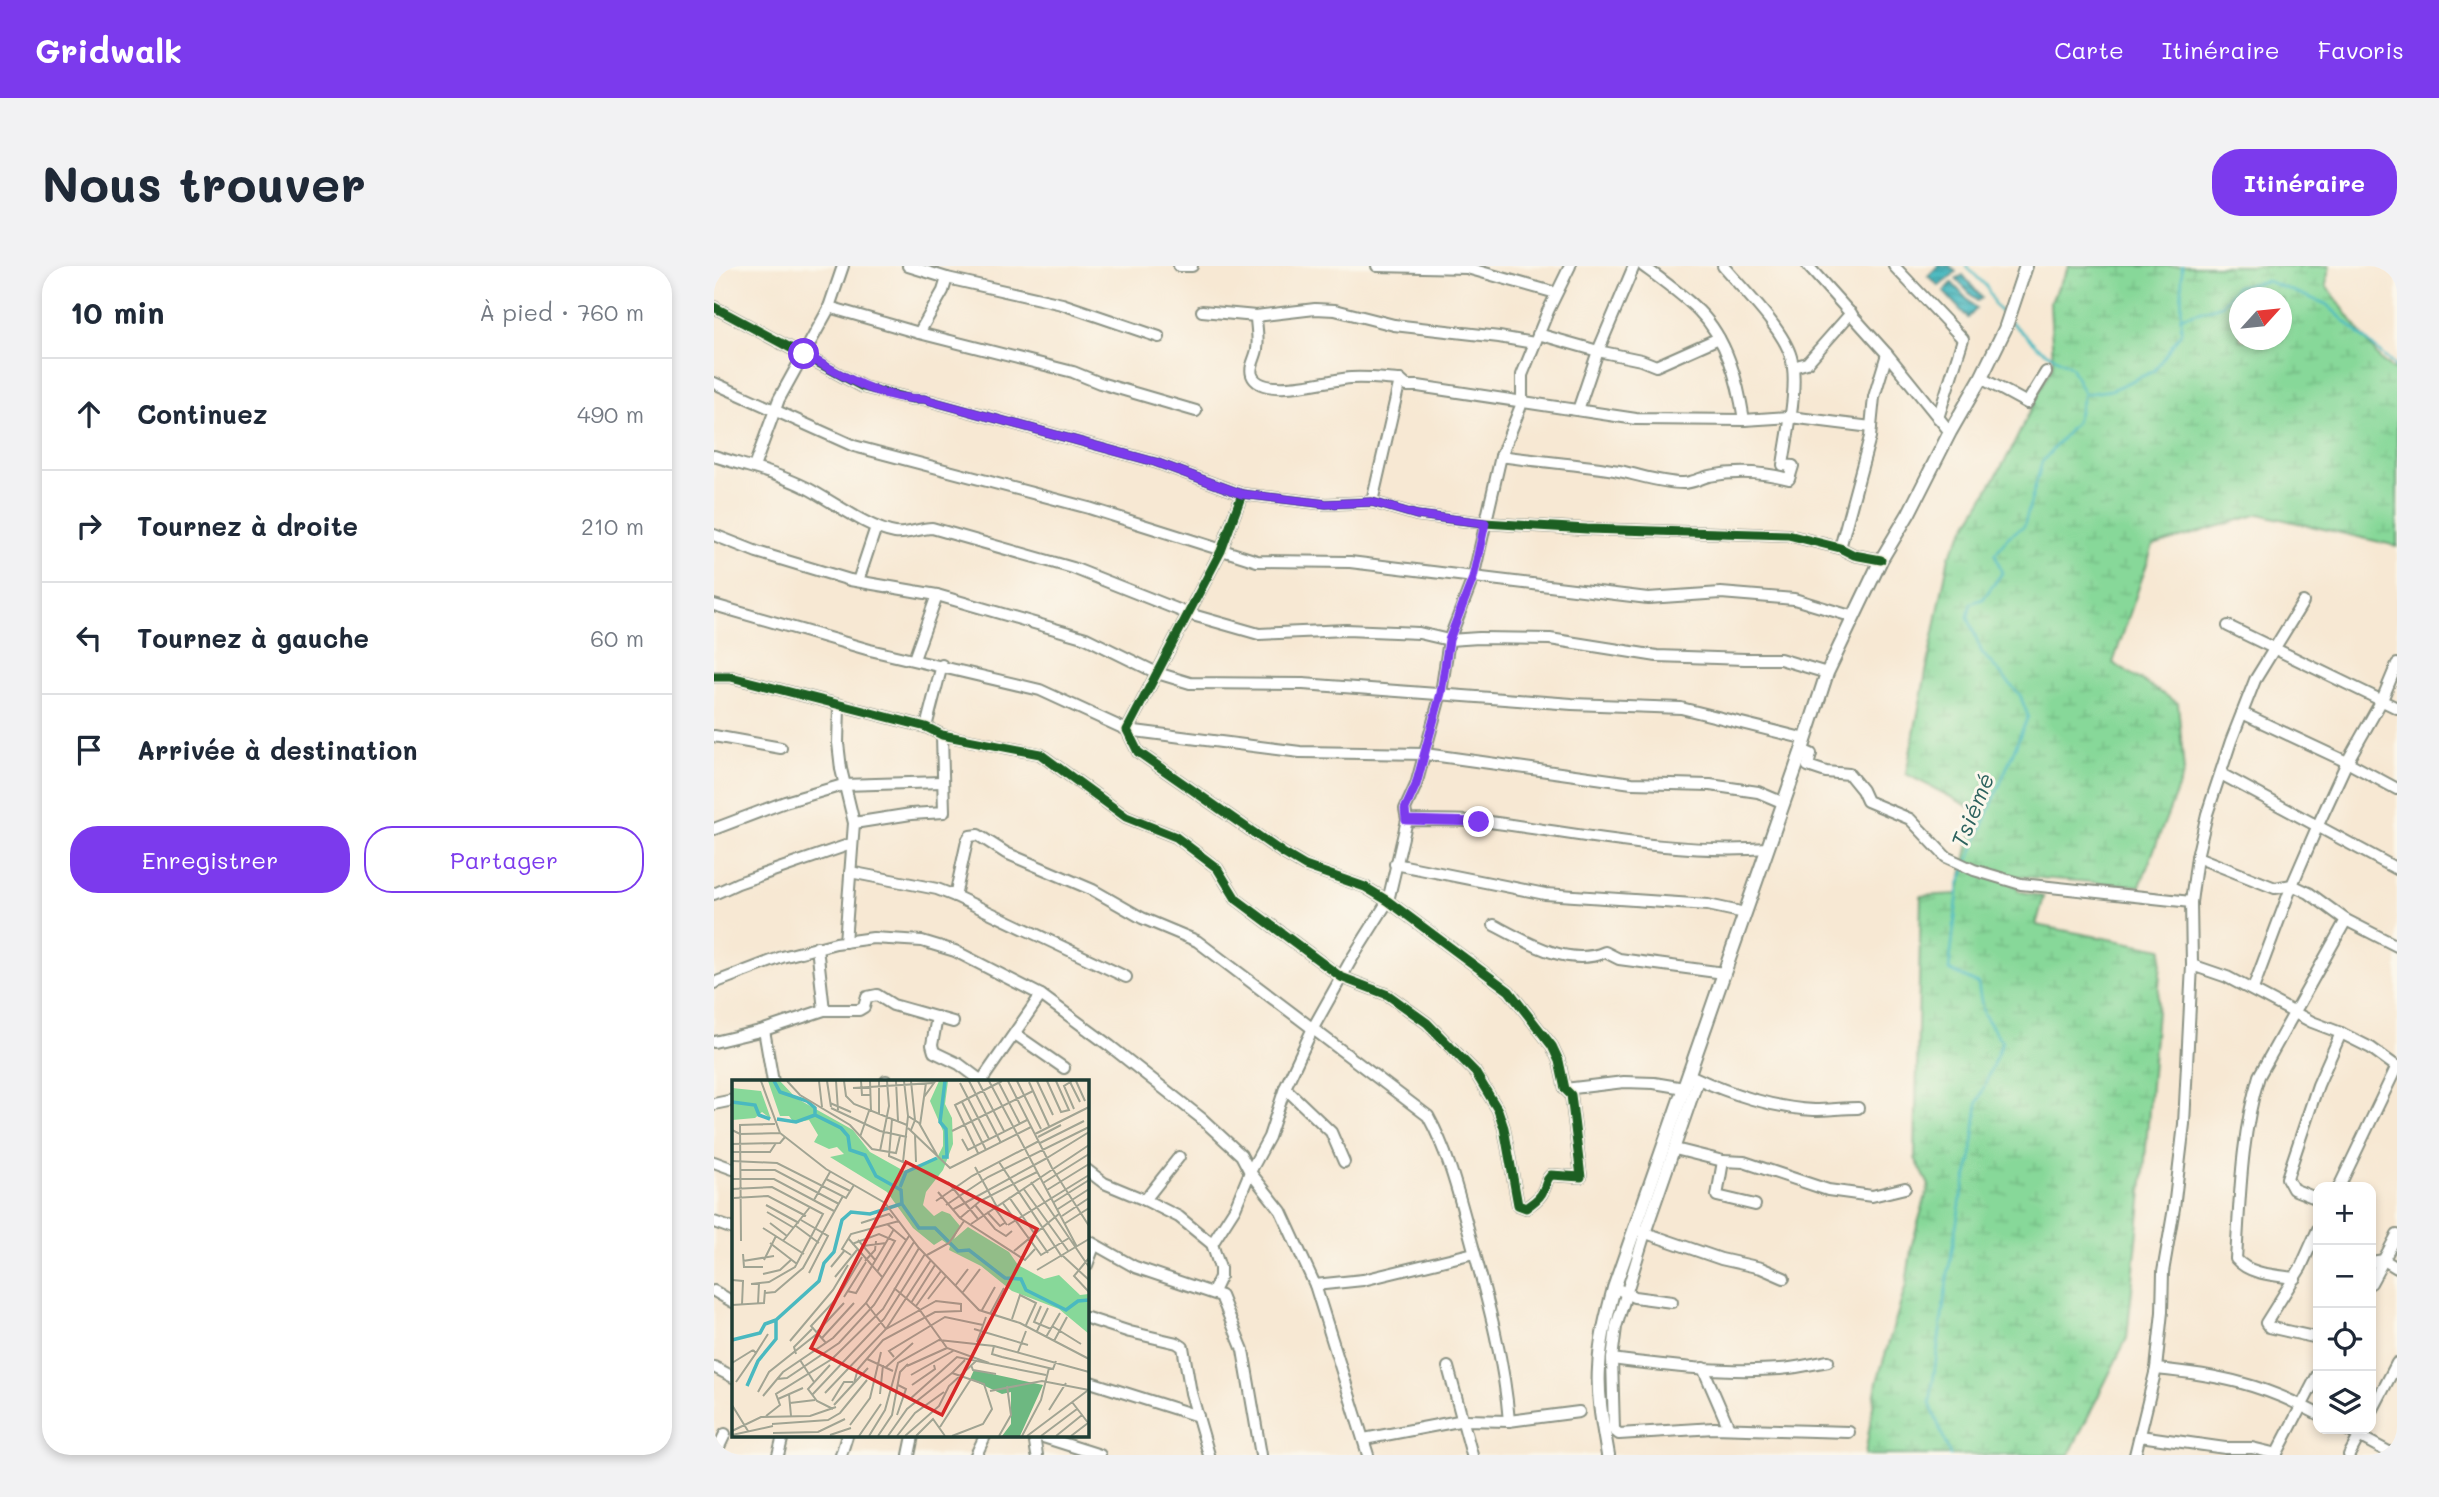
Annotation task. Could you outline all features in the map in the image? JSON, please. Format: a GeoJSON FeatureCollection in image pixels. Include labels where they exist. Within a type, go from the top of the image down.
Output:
{"type":"FeatureCollection","features":[{"type":"Feature","properties":{"kind":"main road"},"geometry":{"type":"LineString","coordinates":[[1608,1455],[1600,1412],[1599,1369],[1602,1335],[1620,1290],[1684,1088],[1693,1077],[1724,973],[1827,673],[1881,560],[1982,378],[2013,310],[2026,266]]}},
{"type":"Feature","properties":{"kind":"street"},"geometry":{"type":"LineString","coordinates":[[754,467],[774,410],[829,307],[843,266]]}},
{"type":"Feature","properties":{"kind":"street"},"geometry":{"type":"LineString","coordinates":[[908,266],[947,278],[1062,304],[1159,337]]}},
{"type":"Feature","properties":{"kind":"street"},"geometry":{"type":"LineString","coordinates":[[1178,266],[1192,266]]}},
{"type":"Feature","properties":{"kind":"street"},"geometry":{"type":"LineString","coordinates":[[1377,266],[1467,268],[1556,293]]}},
{"type":"Feature","properties":{"kind":"street"},"geometry":{"type":"LineString","coordinates":[[1212,1244],[1235,1208],[1269,1137],[1285,1088],[1314,1028],[1341,977],[1388,901],[1406,820],[1405,809],[1416,785],[1441,693],[1449,640],[1473,578],[1501,456],[1522,403],[1522,375],[1570,266]]}},
{"type":"Feature","properties":{"kind":"street"},"geometry":{"type":"LineString","coordinates":[[1578,410],[1598,351],[1634,266]]}},
{"type":"Feature","properties":{"kind":"street"},"geometry":{"type":"LineString","coordinates":[[1643,266],[1701,313],[1725,346],[1744,420]]}},
{"type":"Feature","properties":{"kind":"street"},"geometry":{"type":"LineString","coordinates":[[1501,456],[1619,471],[1683,483],[1724,476],[1732,472],[1774,475],[1789,479],[1793,466],[1783,465],[1790,417],[1793,367],[1791,356],[1780,334],[1723,266]]}},
{"type":"Feature","properties":{"kind":"street"},"geometry":{"type":"LineString","coordinates":[[1808,266],[1887,354],[1951,432]]}},
{"type":"Feature","properties":{"kind":"street"},"geometry":{"type":"LineString","coordinates":[[1894,266],[1963,340],[1938,418]]}},
{"type":"Feature","properties":{"kind":"street"},"geometry":{"type":"LineString","coordinates":[[919,333],[947,278]]}},
{"type":"Feature","properties":{"kind":"street"},"geometry":{"type":"LineString","coordinates":[[714,307],[863,387],[912,399],[924,399],[1155,462],[1242,494],[1326,504],[1372,502],[1417,515],[1485,523],[1788,535],[1840,548],[1854,555],[1881,560]]}},
{"type":"Feature","properties":{"kind":"street"},"geometry":{"type":"LineString","coordinates":[[829,307],[1073,372],[1100,383],[1196,411]]}},
{"type":"Feature","properties":{"kind":"street"},"geometry":{"type":"LineString","coordinates":[[1202,311],[1256,316],[1315,309],[1335,310],[1394,325],[1536,339],[1641,360],[1656,366],[1719,338]]}},
{"type":"Feature","properties":{"kind":"street"},"geometry":{"type":"LineString","coordinates":[[1793,367],[1807,363],[1851,313]]}},
{"type":"Feature","properties":{"kind":"street"},"geometry":{"type":"LineString","coordinates":[[1256,316],[1257,349],[1251,370],[1259,384],[1291,388],[1352,378],[1401,380],[1408,386],[1636,419],[1744,420],[1790,417],[1871,427]]}},
{"type":"Feature","properties":{"kind":"street"},"geometry":{"type":"LineString","coordinates":[[1840,548],[1871,427],[1874,397],[1887,354]]}},
{"type":"Feature","properties":{"kind":"street"},"geometry":{"type":"LineString","coordinates":[[1982,378],[2027,403],[2046,373]]}},
{"type":"Feature","properties":{"kind":"street"},"geometry":{"type":"LineString","coordinates":[[1372,502],[1401,380]]}},
{"type":"Feature","properties":{"kind":"street"},"geometry":{"type":"LineString","coordinates":[[714,383],[855,446],[1089,508],[1257,561],[1350,562],[1648,598],[1721,593],[1794,599],[1853,617]]}},
{"type":"Feature","properties":{"kind":"street"},"geometry":{"type":"LineString","coordinates":[[714,457],[754,467],[804,487],[876,527],[902,534],[920,528],[932,528],[1073,568],[1189,614],[1259,634],[1346,630],[1419,633],[1449,640],[1550,639],[1657,656],[1780,659],[1827,673]]}},
{"type":"Feature","properties":{"kind":"street"},"geometry":{"type":"LineString","coordinates":[[1127,730],[1222,551],[1242,494]]}},
{"type":"Feature","properties":{"kind":"street"},"geometry":{"type":"LineString","coordinates":[[858,581],[876,527]]}},
{"type":"Feature","properties":{"kind":"street"},"geometry":{"type":"LineString","coordinates":[[714,535],[757,552],[858,581],[937,595],[1086,638],[1157,673],[1190,683],[1303,684],[1572,704],[1681,708],[1804,744],[1811,754],[1808,766],[1826,772],[1849,774],[1867,800],[1910,819],[1946,857],[1974,870],[2021,884],[2191,902]]}},
{"type":"Feature","properties":{"kind":"street"},"geometry":{"type":"LineString","coordinates":[[914,659],[937,595]]}},
{"type":"Feature","properties":{"kind":"street"},"geometry":{"type":"LineString","coordinates":[[2135,1455],[2156,1369],[2162,1312],[2162,1272],[2172,1222],[2184,1124],[2192,965],[2191,902],[2197,857],[2207,814],[2255,680],[2273,647],[2304,602]]}},
{"type":"Feature","properties":{"kind":"street"},"geometry":{"type":"LineString","coordinates":[[714,605],[870,650],[1040,690],[1127,730],[1300,752],[1425,754],[1632,783],[1722,787],[1758,792],[1784,803]]}},
{"type":"Feature","properties":{"kind":"street"},"geometry":{"type":"LineString","coordinates":[[2228,626],[2397,708]]}},
{"type":"Feature","properties":{"kind":"street"},"geometry":{"type":"LineString","coordinates":[[2253,989],[2318,825],[2347,762],[2382,700],[2397,664]]}},
{"type":"Feature","properties":{"kind":"street"},"geometry":{"type":"LineString","coordinates":[[926,727],[942,665]]}},
{"type":"Feature","properties":{"kind":"street"},"geometry":{"type":"LineString","coordinates":[[714,677],[731,677],[926,727],[942,735],[1040,754],[1126,817],[1176,837],[1217,868],[1236,899],[1341,977],[1388,995],[1427,1023],[1475,1072],[1498,1110],[1520,1208],[1525,1208],[1537,1200],[1551,1175],[1581,1177],[1571,1094],[1565,1089],[1559,1061],[1552,1046],[1509,991],[1388,901],[1365,887],[1305,866],[1283,853],[1147,759],[1133,744],[1127,730]]}},
{"type":"Feature","properties":{"kind":"street"},"geometry":{"type":"LineString","coordinates":[[839,706],[838,743],[843,785],[853,823],[845,942]]}},
{"type":"Feature","properties":{"kind":"street"},"geometry":{"type":"LineString","coordinates":[[2242,713],[2347,762],[2397,789]]}},
{"type":"Feature","properties":{"kind":"street"},"geometry":{"type":"LineString","coordinates":[[853,823],[911,814],[942,814],[942,735]]}},
{"type":"Feature","properties":{"kind":"street"},"geometry":{"type":"LineString","coordinates":[[714,736],[781,748]]}},
{"type":"Feature","properties":{"kind":"street"},"geometry":{"type":"LineString","coordinates":[[2221,774],[2397,869]]}},
{"type":"Feature","properties":{"kind":"street"},"geometry":{"type":"LineString","coordinates":[[714,829],[785,802],[843,785],[942,782]]}},
{"type":"Feature","properties":{"kind":"street"},"geometry":{"type":"LineString","coordinates":[[1406,820],[1488,822],[1661,844],[1743,850],[1768,848]]}},
{"type":"Feature","properties":{"kind":"street"},"geometry":{"type":"LineString","coordinates":[[955,896],[967,841],[970,836],[978,835],[1006,853],[1093,890],[1142,918],[1197,941],[1428,1116],[1442,1141],[1475,1253],[1501,1357],[1509,1421]]}},
{"type":"Feature","properties":{"kind":"street"},"geometry":{"type":"LineString","coordinates":[[714,894],[738,883],[851,844]]}},
{"type":"Feature","properties":{"kind":"street"},"geometry":{"type":"LineString","coordinates":[[2197,857],[2275,888],[2292,885],[2309,893],[2346,920],[2396,943]]}},
{"type":"Feature","properties":{"kind":"street"},"geometry":{"type":"LineString","coordinates":[[1395,864],[1545,894],[1708,905],[1745,913]]}},
{"type":"Feature","properties":{"kind":"street"},"geometry":{"type":"LineString","coordinates":[[850,872],[955,896],[1126,977]]}},
{"type":"Feature","properties":{"kind":"street"},"geometry":{"type":"LineString","coordinates":[[2295,1278],[2252,1271],[2236,1259],[2244,1148],[2252,1099],[2268,1057],[2346,920]]}},
{"type":"Feature","properties":{"kind":"street"},"geometry":{"type":"LineString","coordinates":[[1494,925],[1531,945],[1556,952],[1591,958],[1605,952],[1619,959],[1724,973]]}},
{"type":"Feature","properties":{"kind":"street"},"geometry":{"type":"LineString","coordinates":[[714,983],[763,963],[817,947],[873,938],[922,942],[955,951],[1041,995],[1111,1046],[1201,1118],[1241,1155],[1250,1172],[1280,1211],[1315,1284],[1368,1455]]}},
{"type":"Feature","properties":{"kind":"street"},"geometry":{"type":"LineString","coordinates":[[817,947],[824,1010]]}},
{"type":"Feature","properties":{"kind":"street"},"geometry":{"type":"LineString","coordinates":[[2192,965],[2227,977],[2294,1012],[2341,1032],[2397,1066],[2341,1182]]}},
{"type":"Feature","properties":{"kind":"street"},"geometry":{"type":"LineString","coordinates":[[714,1042],[764,1030],[824,1010],[859,1010],[864,1007],[867,997],[877,995],[893,1005],[953,1022]]}},
{"type":"Feature","properties":{"kind":"street"},"geometry":{"type":"LineString","coordinates":[[983,1080],[1041,995]]}},
{"type":"Feature","properties":{"kind":"street"},"geometry":{"type":"LineString","coordinates":[[937,1017],[932,1045],[934,1052],[959,1064],[981,1080]]}},
{"type":"Feature","properties":{"kind":"street"},"geometry":{"type":"LineString","coordinates":[[764,1030],[773,1080]]}},
{"type":"Feature","properties":{"kind":"street"},"geometry":{"type":"LineString","coordinates":[[2313,1197],[2293,1189],[2287,1178],[2318,1085],[2341,1032]]}},
{"type":"Feature","properties":{"kind":"street"},"geometry":{"type":"LineString","coordinates":[[1015,1034],[1065,1068]]}},
{"type":"Feature","properties":{"kind":"street"},"geometry":{"type":"LineString","coordinates":[[1784,1278],[1761,1268],[1721,1259],[1639,1231],[1675,1149],[1693,1077],[1722,1091],[1796,1107],[1813,1110],[1858,1108]]}},
{"type":"Feature","properties":{"kind":"street"},"geometry":{"type":"LineString","coordinates":[[1565,1089],[1624,1082],[1684,1088]]}},
{"type":"Feature","properties":{"kind":"street"},"geometry":{"type":"LineString","coordinates":[[1285,1088],[1331,1132],[1344,1162]]}},
{"type":"Feature","properties":{"kind":"street"},"geometry":{"type":"LineString","coordinates":[[714,1104],[732,1100]]}},
{"type":"Feature","properties":{"kind":"street"},"geometry":{"type":"LineString","coordinates":[[1675,1149],[1723,1161],[1744,1162],[1829,1190],[1872,1196],[1905,1188]]}},
{"type":"Feature","properties":{"kind":"street"},"geometry":{"type":"LineString","coordinates":[[1145,1200],[1179,1157]]}},
{"type":"Feature","properties":{"kind":"street"},"geometry":{"type":"LineString","coordinates":[[1723,1161],[1717,1196],[1755,1205]]}},
{"type":"Feature","properties":{"kind":"street"},"geometry":{"type":"LineString","coordinates":[[714,1163],[732,1169]]}},
{"type":"Feature","properties":{"kind":"street"},"geometry":{"type":"LineString","coordinates":[[1088,1171],[1104,1183],[1179,1217],[1212,1244],[1220,1268],[1220,1277],[1213,1293]]}},
{"type":"Feature","properties":{"kind":"street"},"geometry":{"type":"LineString","coordinates":[[714,1222],[732,1229]]}},
{"type":"Feature","properties":{"kind":"street"},"geometry":{"type":"LineString","coordinates":[[2376,1274],[2397,1235]]}},
{"type":"Feature","properties":{"kind":"street"},"geometry":{"type":"LineString","coordinates":[[2313,1240],[2295,1278],[2266,1323],[2313,1337]]}},
{"type":"Feature","properties":{"kind":"street"},"geometry":{"type":"LineString","coordinates":[[1091,1243],[1135,1268],[1221,1296],[1243,1350],[1261,1455]]}},
{"type":"Feature","properties":{"kind":"street"},"geometry":{"type":"LineString","coordinates":[[1315,1284],[1363,1280],[1475,1253]]}},
{"type":"Feature","properties":{"kind":"street"},"geometry":{"type":"LineString","coordinates":[[2376,1261],[2384,1260],[2397,1268]]}},
{"type":"Feature","properties":{"kind":"street"},"geometry":{"type":"LineString","coordinates":[[1672,1301],[1634,1297],[1620,1290],[1612,1359],[1616,1433],[1729,1428],[1849,1432]]}},
{"type":"Feature","properties":{"kind":"street"},"geometry":{"type":"LineString","coordinates":[[714,1291],[732,1300]]}},
{"type":"Feature","properties":{"kind":"street"},"geometry":{"type":"LineString","coordinates":[[1088,1318],[1129,1332],[1177,1343],[1182,1347],[1209,1455]]}},
{"type":"Feature","properties":{"kind":"street"},"geometry":{"type":"LineString","coordinates":[[1612,1359],[1673,1367],[1780,1369],[1828,1361]]}},
{"type":"Feature","properties":{"kind":"street"},"geometry":{"type":"LineString","coordinates":[[2376,1403],[2397,1363]]}},
{"type":"Feature","properties":{"kind":"street"},"geometry":{"type":"LineString","coordinates":[[714,1367],[732,1376]]}},
{"type":"Feature","properties":{"kind":"street"},"geometry":{"type":"LineString","coordinates":[[1448,1367],[1472,1455]]}},
{"type":"Feature","properties":{"kind":"street"},"geometry":{"type":"LineString","coordinates":[[1703,1368],[1729,1428]]}},
{"type":"Feature","properties":{"kind":"street"},"geometry":{"type":"LineString","coordinates":[[2156,1369],[2209,1374],[2245,1382],[2313,1411]]}},
{"type":"Feature","properties":{"kind":"street"},"geometry":{"type":"LineString","coordinates":[[1088,1381],[1198,1416]]}},
{"type":"Feature","properties":{"kind":"street"},"geometry":{"type":"LineString","coordinates":[[2140,1436],[2225,1448],[2252,1448],[2277,1454],[2313,1383]]}},
{"type":"Feature","properties":{"kind":"street"},"geometry":{"type":"LineString","coordinates":[[1364,1439],[1464,1420],[1509,1421],[1579,1412]]}},
{"type":"Feature","properties":{"kind":"street"},"geometry":{"type":"LineString","coordinates":[[715,1455],[725,1434]]}},
{"type":"Feature","properties":{"kind":"street"},"geometry":{"type":"LineString","coordinates":[[2349,1455],[2360,1434]]}},
{"type":"Feature","properties":{"kind":"street"},"geometry":{"type":"LineString","coordinates":[[2364,1434],[2394,1455]]}},
{"type":"Feature","properties":{"kind":"street"},"geometry":{"type":"LineString","coordinates":[[778,1455],[782,1438]]}},
{"type":"Feature","properties":{"kind":"street"},"geometry":{"type":"LineString","coordinates":[[841,1455],[846,1438]]}},
{"type":"Feature","properties":{"kind":"street"},"geometry":{"type":"LineString","coordinates":[[976,1455],[984,1438]]}},
{"type":"Feature","properties":{"kind":"street"},"geometry":{"type":"LineString","coordinates":[[1046,1438],[1100,1455]]}},
{"type":"Feature","properties":{"kind":"green space"},"geometry":{"type":"Polygon","coordinates":[[[2069,266],[2330,266],[2326,285],[2382,362],[2397,372],[2397,546],[2259,514],[2153,546],[2113,663],[2178,703],[2184,772],[2140,886],[2015,876],[2018,891],[2044,897],[2036,925],[2162,949],[2127,1338],[2069,1455],[1865,1455],[1877,1382],[1906,1285],[1912,1244],[1929,1185],[1915,1158],[1921,896],[1958,894],[1976,810],[1906,774],[1949,556],[2010,452],[2053,364],[2050,303],[2069,266]]]}},
{"type":"Feature","properties":{"kind":"water"},"geometry":{"type":"Polygon","coordinates":[[[1938,266],[1950,266],[1956,272],[1939,286],[1928,276],[1938,266]]]}},
{"type":"Feature","properties":{"kind":"water"},"geometry":{"type":"Polygon","coordinates":[[[1963,275],[1982,298],[1977,301],[1956,279],[1963,275]]]}},
{"type":"Feature","properties":{"kind":"water"},"geometry":{"type":"Polygon","coordinates":[[[1952,283],[1976,309],[1968,318],[1944,292],[1952,283]]]}},
{"type":"Feature","properties":{"kind":"waterway"},"geometry":{"type":"LineString","coordinates":[[1966,266],[1987,287],[1995,306],[2004,315]]}},
{"type":"Feature","properties":{"kind":"waterway","name":"Tsiémé"},"geometry":{"type":"LineString","coordinates":[[1968,862],[2028,716],[2020,695],[1982,653],[1968,617],[1971,603],[1983,599],[2002,573],[1995,554],[2008,537],[2024,526],[2042,462],[2076,422],[2084,394],[2111,390],[2154,371],[2181,333],[2182,266]]}},
{"type":"Feature","properties":{"kind":"waterway"},"geometry":{"type":"LineString","coordinates":[[2180,317],[2222,305],[2237,286],[2267,281],[2326,304],[2397,368]]}},
{"type":"Feature","properties":{"kind":"waterway"},"geometry":{"type":"LineString","coordinates":[[2011,322],[2038,347],[2071,367],[2084,394]]}},
{"type":"Feature","properties":{"kind":"waterway","name":"Tsiémé"},"geometry":{"type":"LineString","coordinates":[[1950,1455],[1930,1403],[1948,1274],[1961,1198],[1971,1160],[1978,1102],[2002,1042],[1983,1013],[1978,984],[1949,970],[1959,884],[1966,868]]}},
{"type":"Feature","properties":{"kind":"cycle path"},"geometry":{"type":"LineString","coordinates":[[714,307],[863,387],[912,399],[924,399],[1155,462],[1242,494],[1326,504],[1372,502],[1417,515],[1484,523],[1788,535],[1840,548],[1854,555],[1881,560]]}},
{"type":"Feature","properties":{"kind":"cycle path"},"geometry":{"type":"LineString","coordinates":[[714,677],[731,677],[926,727],[942,735],[1040,754],[1126,817],[1176,837],[1217,868],[1236,899],[1341,977],[1388,995],[1427,1023],[1475,1072],[1498,1110],[1504,1128],[1518,1205],[1526,1208],[1540,1196],[1551,1175],[1581,1177],[1571,1095],[1565,1089],[1559,1061],[1552,1046],[1509,991],[1388,901],[1365,887],[1305,866],[1283,853],[1138,752],[1127,730],[1221,551],[1242,494]]}},
{"type":"Feature","properties":{"kind":"route"},"geometry":{"type":"LineString","coordinates":[[804,354],[863,387],[912,399],[924,399],[1155,462],[1242,494],[1326,504],[1372,502],[1417,515],[1485,523],[1473,578],[1449,640],[1441,693],[1425,754],[1416,785],[1405,809],[1406,820],[1479,822]]}}]}
